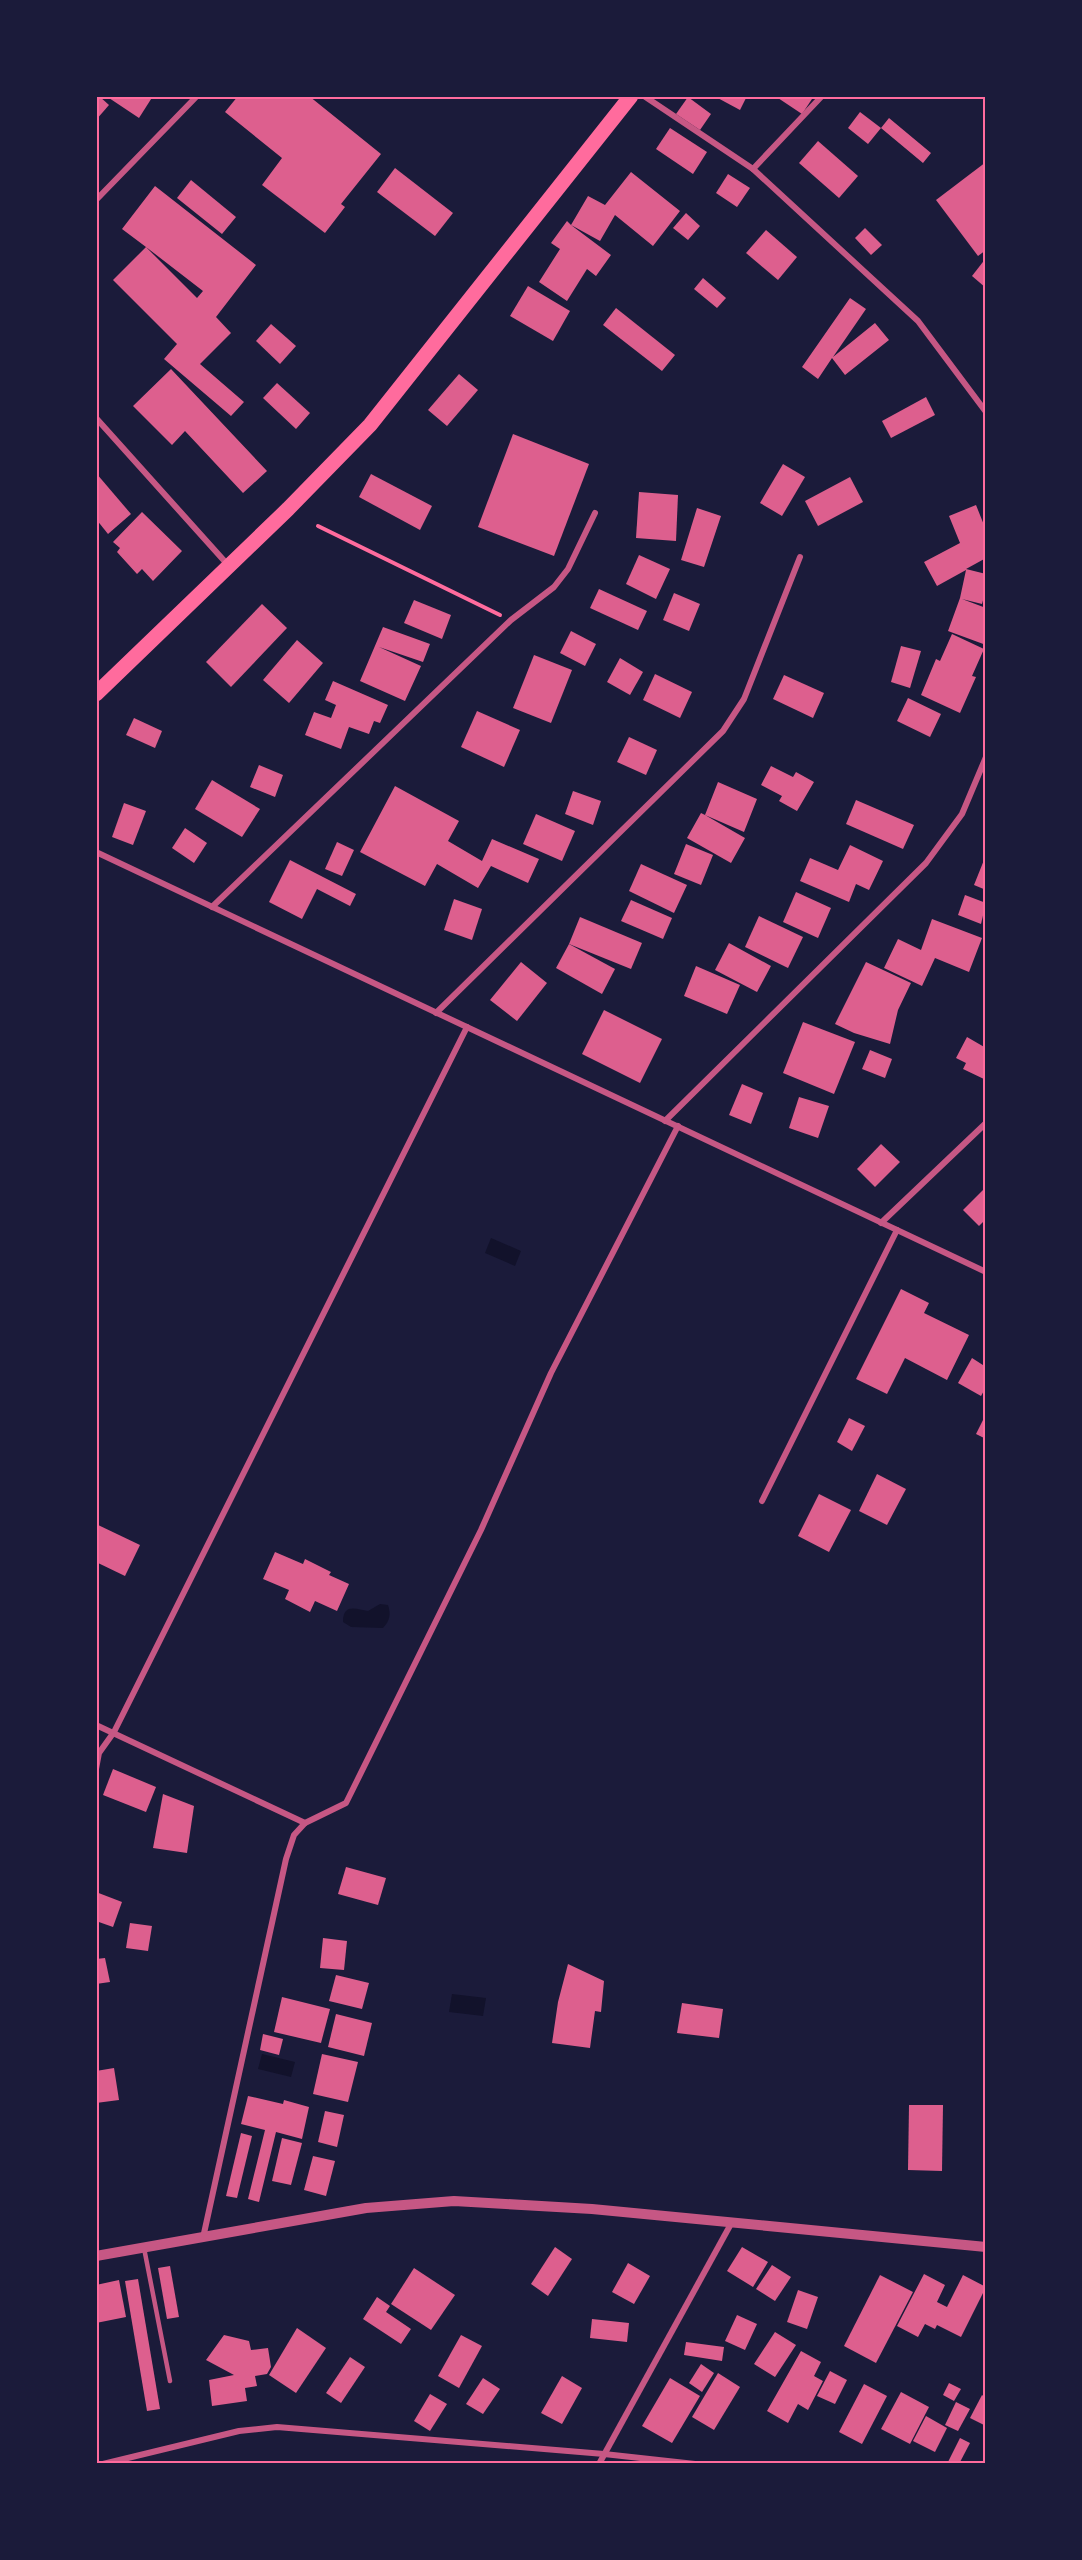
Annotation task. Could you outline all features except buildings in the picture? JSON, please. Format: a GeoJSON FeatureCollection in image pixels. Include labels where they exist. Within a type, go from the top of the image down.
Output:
{"type":"FeatureCollection","features":[{"type":"Feature","properties":{"kind":"main road"},"geometry":{"type":"LineString","coordinates":[[96,694],[288,509],[370,425],[428,356],[631,96]]}},
{"type":"Feature","properties":{"kind":"street"},"geometry":{"type":"LineString","coordinates":[[96,200],[197,96]]}},
{"type":"Feature","properties":{"kind":"street"},"geometry":{"type":"LineString","coordinates":[[644,96],[753,169],[918,321],[986,412]]}},
{"type":"Feature","properties":{"kind":"street"},"geometry":{"type":"LineString","coordinates":[[753,169],[822,96]]}},
{"type":"Feature","properties":{"kind":"street"},"geometry":{"type":"LineString","coordinates":[[96,418],[228,565]]}},
{"type":"Feature","properties":{"kind":"street"},"geometry":{"type":"LineString","coordinates":[[212,907],[511,620],[554,587],[568,569],[595,513]]}},
{"type":"Feature","properties":{"kind":"street"},"geometry":{"type":"LineString","coordinates":[[436,1013],[723,731],[744,699],[800,557]]}},
{"type":"Feature","properties":{"kind":"street"},"geometry":{"type":"LineString","coordinates":[[665,1121],[926,863],[962,814],[986,757]]}},
{"type":"Feature","properties":{"kind":"street"},"geometry":{"type":"LineString","coordinates":[[96,852],[986,1272]]}},
{"type":"Feature","properties":{"kind":"street"},"geometry":{"type":"LineString","coordinates":[[96,1769],[99,1753],[114,1732],[467,1027]]}},
{"type":"Feature","properties":{"kind":"street"},"geometry":{"type":"LineString","coordinates":[[881,1223],[986,1123]]}},
{"type":"Feature","properties":{"kind":"street"},"geometry":{"type":"LineString","coordinates":[[203,2238],[286,1859],[294,1835],[305,1823],[324,1816],[346,1803],[481,1530],[551,1373],[678,1126]]}},
{"type":"Feature","properties":{"kind":"street"},"geometry":{"type":"LineString","coordinates":[[762,1501],[897,1230]]}},
{"type":"Feature","properties":{"kind":"street"},"geometry":{"type":"LineString","coordinates":[[96,1725],[305,1823]]}},
{"type":"Feature","properties":{"kind":"street"},"geometry":{"type":"LineString","coordinates":[[96,2256],[366,2208],[454,2201],[592,2209],[986,2247]]}},
{"type":"Feature","properties":{"kind":"street"},"geometry":{"type":"LineString","coordinates":[[599,2464],[732,2222]]}},
{"type":"Feature","properties":{"kind":"street"},"geometry":{"type":"LineString","coordinates":[[103,2464],[239,2431],[277,2427],[604,2454],[695,2464]]}},
{"type":"Feature","properties":{"kind":"lane"},"geometry":{"type":"LineString","coordinates":[[144,2248],[170,2381]]}},
{"type":"Feature","properties":{"kind":"path"},"geometry":{"type":"LineString","coordinates":[[318,526],[511,620]]}},
{"type":"Feature","properties":{"kind":"shaded area"},"geometry":{"type":"Polygon","coordinates":[[[491,1238],[521,1251],[515,1266],[485,1253],[491,1238]]]}},
{"type":"Feature","properties":{"kind":"shaded area"},"geometry":{"type":"Polygon","coordinates":[[[380,1604],[388,1605],[389,1611],[388,1620],[383,1628],[351,1627],[343,1622],[345,1612],[348,1610],[368,1611],[380,1604]]]}},
{"type":"Feature","properties":{"kind":"shaded area"},"geometry":{"type":"Polygon","coordinates":[[[452,1994],[486,1998],[483,2016],[449,2012],[452,1994]]]}},
{"type":"Feature","properties":{"kind":"shaded area"},"geometry":{"type":"Polygon","coordinates":[[[262,2054],[295,2062],[291,2077],[258,2069],[262,2054]]]}}]}
